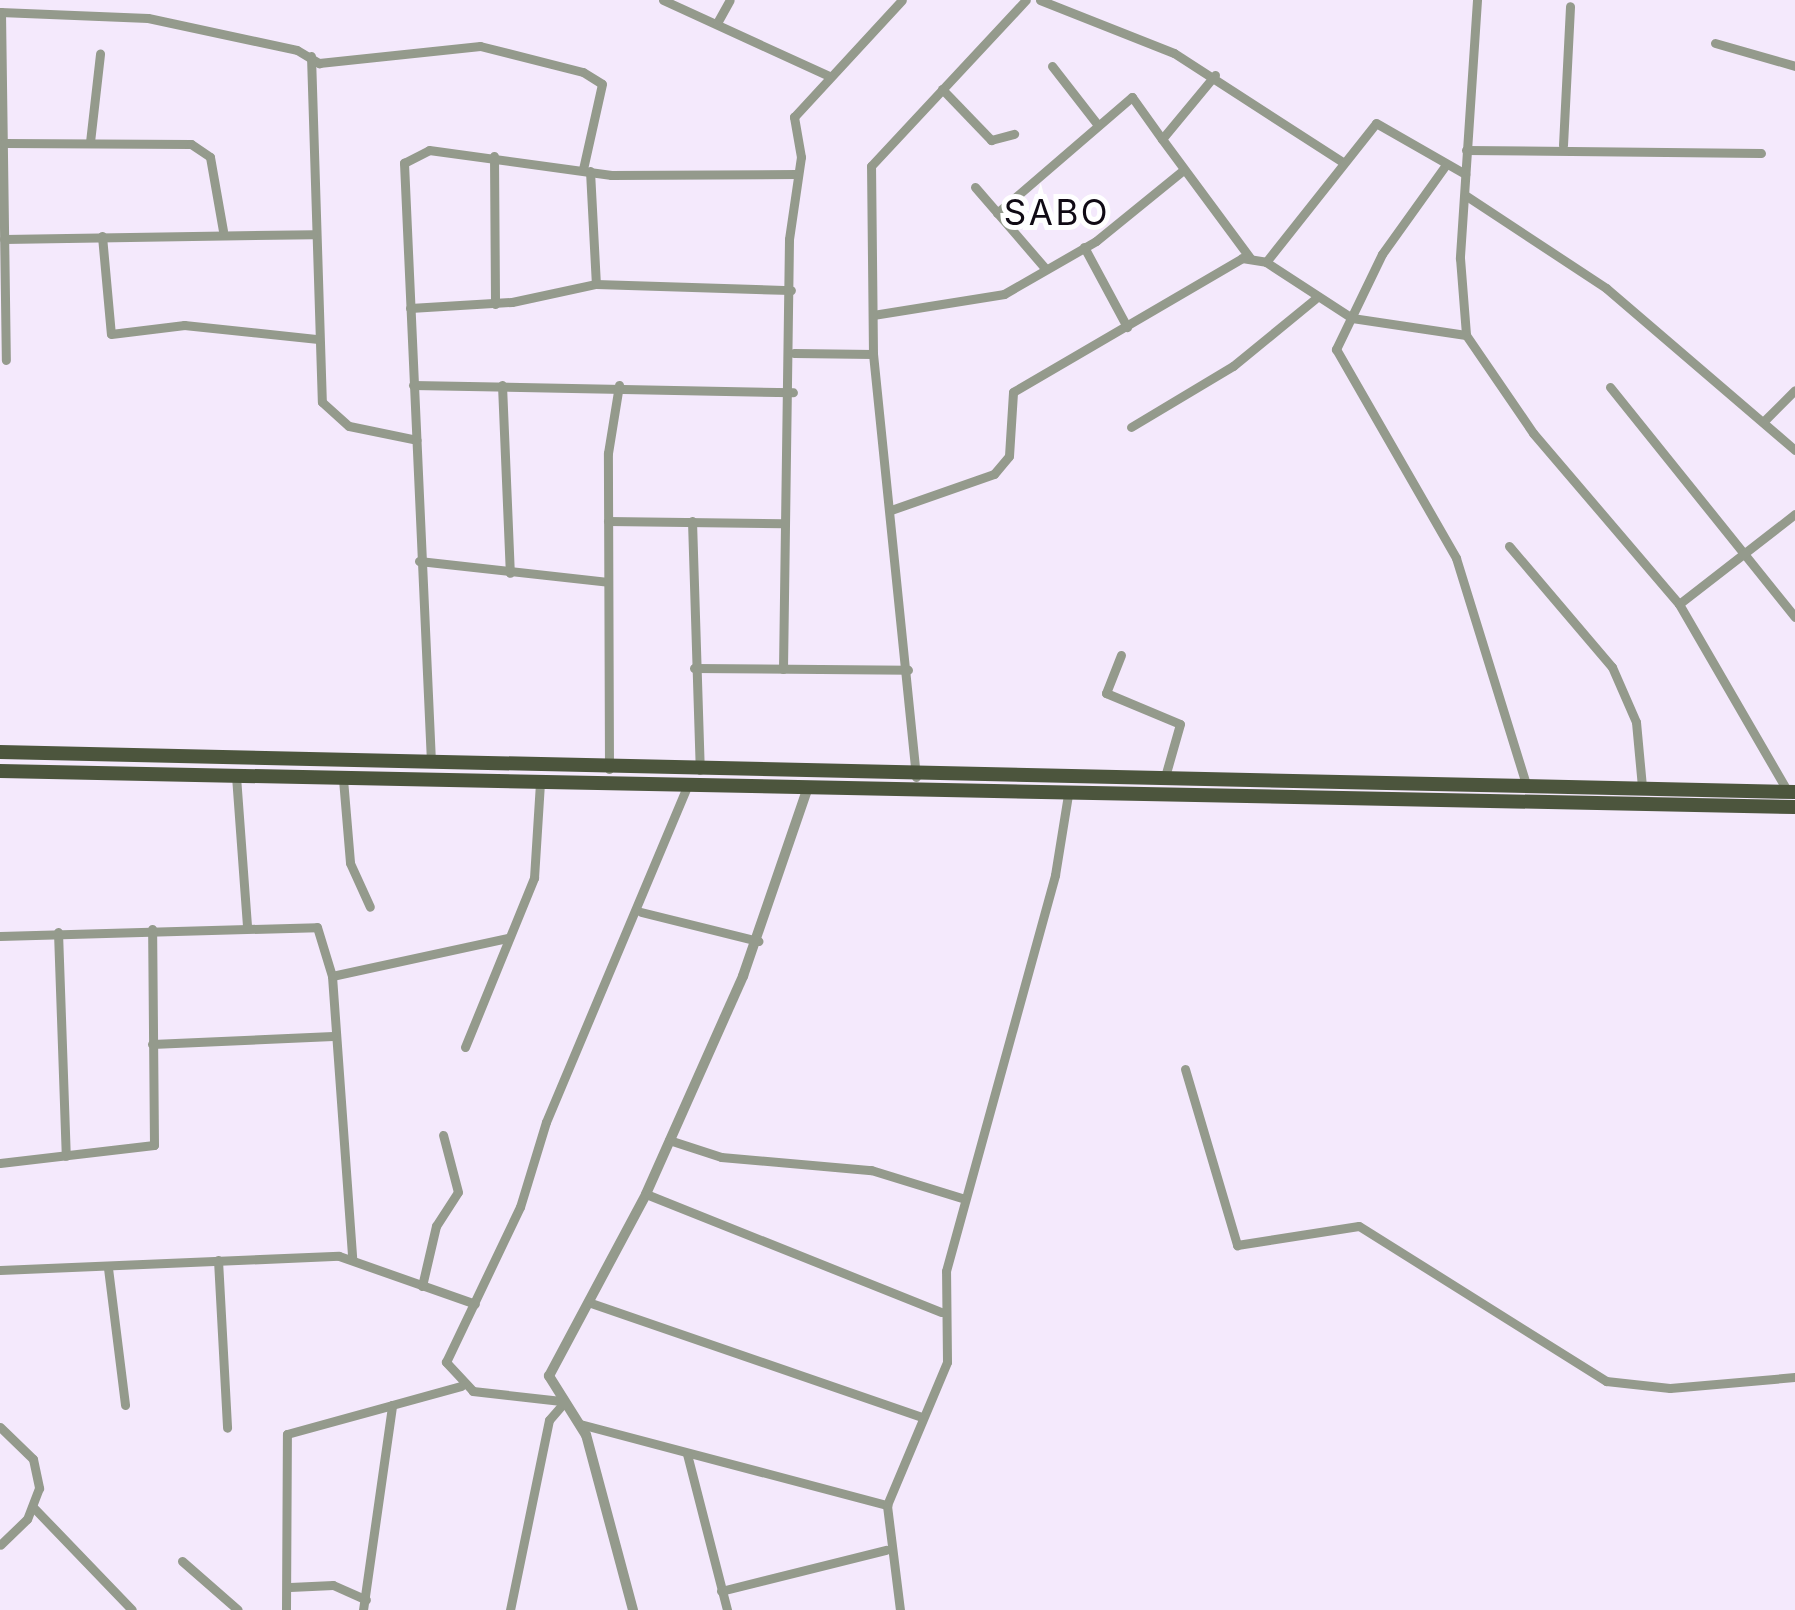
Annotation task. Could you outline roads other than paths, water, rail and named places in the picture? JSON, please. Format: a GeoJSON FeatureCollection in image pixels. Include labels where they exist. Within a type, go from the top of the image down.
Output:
{"type":"FeatureCollection","features":[{"type":"Feature","properties":{"kind":"main road"},"geometry":{"type":"LineString","coordinates":[[0,752],[432,762],[610,772],[1791,791]]}},
{"type":"Feature","properties":{"kind":"main road"},"geometry":{"type":"LineString","coordinates":[[0,771],[686,789],[1795,806]]}},
{"type":"Feature","properties":{"kind":"street"},"geometry":{"type":"LineString","coordinates":[[663,0],[829,76]]}},
{"type":"Feature","properties":{"kind":"street"},"geometry":{"type":"LineString","coordinates":[[717,24],[730,0]]}},
{"type":"Feature","properties":{"kind":"street"},"geometry":{"type":"LineString","coordinates":[[783,668],[782,523],[794,353],[794,117],[902,0]]}},
{"type":"Feature","properties":{"kind":"street"},"geometry":{"type":"LineString","coordinates":[[916,777],[873,354],[871,166],[1026,0]]}},
{"type":"Feature","properties":{"kind":"street"},"geometry":{"type":"LineString","coordinates":[[1040,0],[1058,2],[1215,75],[1341,162]]}},
{"type":"Feature","properties":{"kind":"street"},"geometry":{"type":"LineString","coordinates":[[1477,0],[1465,174],[1466,336],[1533,433],[1679,604],[1791,791]]}},
{"type":"Feature","properties":{"kind":"street"},"geometry":{"type":"LineString","coordinates":[[1563,146],[1570,6]]}},
{"type":"Feature","properties":{"kind":"street"},"geometry":{"type":"LineString","coordinates":[[6,360],[1,12],[114,13],[310,56],[369,62],[480,46],[592,74],[602,84],[587,170],[596,284]]}},
{"type":"Feature","properties":{"kind":"street"},"geometry":{"type":"LineString","coordinates":[[1715,43],[1795,66]]}},
{"type":"Feature","properties":{"kind":"street"},"geometry":{"type":"LineString","coordinates":[[90,142],[100,54]]}},
{"type":"Feature","properties":{"kind":"street"},"geometry":{"type":"LineString","coordinates":[[310,56],[313,234],[325,414],[417,440]]}},
{"type":"Feature","properties":{"kind":"street"},"geometry":{"type":"LineString","coordinates":[[1052,66],[1098,125]]}},
{"type":"Feature","properties":{"kind":"street"},"geometry":{"type":"LineString","coordinates":[[1162,139],[1215,75]]}},
{"type":"Feature","properties":{"kind":"street"},"geometry":{"type":"LineString","coordinates":[[942,89],[991,140],[1014,134]]}},
{"type":"Feature","properties":{"kind":"street"},"geometry":{"type":"LineString","coordinates":[[997,213],[1098,125],[1138,97],[1181,172],[1250,258],[1266,262],[1315,299],[1352,318],[1466,336]]}},
{"type":"Feature","properties":{"kind":"street"},"geometry":{"type":"LineString","coordinates":[[1266,262],[1341,162],[1376,123],[1445,166],[1465,174]]}},
{"type":"Feature","properties":{"kind":"street"},"geometry":{"type":"LineString","coordinates":[[4,143],[90,142],[203,149],[223,231]]}},
{"type":"Feature","properties":{"kind":"street"},"geometry":{"type":"LineString","coordinates":[[1466,150],[1563,146],[1698,158],[1761,152]]}},
{"type":"Feature","properties":{"kind":"street"},"geometry":{"type":"LineString","coordinates":[[432,762],[419,561],[404,162],[429,150],[587,170],[797,174]]}},
{"type":"Feature","properties":{"kind":"street"},"geometry":{"type":"LineString","coordinates":[[494,156],[495,304]]}},
{"type":"Feature","properties":{"kind":"street"},"geometry":{"type":"LineString","coordinates":[[1445,166],[1382,254],[1336,348],[1456,558],[1527,787]]}},
{"type":"Feature","properties":{"kind":"street"},"geometry":{"type":"LineString","coordinates":[[873,314],[994,298],[1084,247],[1181,172]]}},
{"type":"Feature","properties":{"kind":"street"},"geometry":{"type":"LineString","coordinates":[[975,187],[1044,267]]}},
{"type":"Feature","properties":{"kind":"street"},"geometry":{"type":"LineString","coordinates":[[1465,195],[1606,288],[1795,450]]}},
{"type":"Feature","properties":{"kind":"street"},"geometry":{"type":"LineString","coordinates":[[4,238],[223,231],[313,234]]}},
{"type":"Feature","properties":{"kind":"street"},"geometry":{"type":"LineString","coordinates":[[102,236],[111,334],[184,325],[318,339]]}},
{"type":"Feature","properties":{"kind":"street"},"geometry":{"type":"LineString","coordinates":[[1084,247],[1127,328]]}},
{"type":"Feature","properties":{"kind":"street"},"geometry":{"type":"LineString","coordinates":[[891,510],[1004,467],[1014,392],[1250,258]]}},
{"type":"Feature","properties":{"kind":"street"},"geometry":{"type":"LineString","coordinates":[[410,308],[495,304],[596,284],[791,290]]}},
{"type":"Feature","properties":{"kind":"street"},"geometry":{"type":"LineString","coordinates":[[1130,427],[1233,366],[1315,299]]}},
{"type":"Feature","properties":{"kind":"street"},"geometry":{"type":"LineString","coordinates":[[794,353],[873,354]]}},
{"type":"Feature","properties":{"kind":"street"},"geometry":{"type":"LineString","coordinates":[[414,385],[619,385],[793,392]]}},
{"type":"Feature","properties":{"kind":"street"},"geometry":{"type":"LineString","coordinates":[[502,385],[510,573]]}},
{"type":"Feature","properties":{"kind":"street"},"geometry":{"type":"LineString","coordinates":[[610,772],[608,521],[619,385]]}},
{"type":"Feature","properties":{"kind":"street"},"geometry":{"type":"LineString","coordinates":[[1610,388],[1795,617]]}},
{"type":"Feature","properties":{"kind":"street"},"geometry":{"type":"LineString","coordinates":[[1763,422],[1795,390]]}},
{"type":"Feature","properties":{"kind":"street"},"geometry":{"type":"LineString","coordinates":[[1679,604],[1795,514]]}},
{"type":"Feature","properties":{"kind":"street"},"geometry":{"type":"LineString","coordinates":[[608,521],[782,523]]}},
{"type":"Feature","properties":{"kind":"street"},"geometry":{"type":"LineString","coordinates":[[692,521],[700,773]]}},
{"type":"Feature","properties":{"kind":"street"},"geometry":{"type":"LineString","coordinates":[[1509,546],[1617,676],[1636,722],[1642,787]]}},
{"type":"Feature","properties":{"kind":"street"},"geometry":{"type":"LineString","coordinates":[[419,561],[608,582]]}},
{"type":"Feature","properties":{"kind":"street"},"geometry":{"type":"LineString","coordinates":[[1121,655],[1106,693],[1180,724],[1164,780]]}},
{"type":"Feature","properties":{"kind":"street"},"geometry":{"type":"LineString","coordinates":[[694,668],[908,670]]}},
{"type":"Feature","properties":{"kind":"street"},"geometry":{"type":"LineString","coordinates":[[236,776],[247,926]]}},
{"type":"Feature","properties":{"kind":"street"},"geometry":{"type":"LineString","coordinates":[[343,779],[348,853],[370,906]]}},
{"type":"Feature","properties":{"kind":"street"},"geometry":{"type":"LineString","coordinates":[[466,1048],[539,858],[540,783]]}},
{"type":"Feature","properties":{"kind":"street"},"geometry":{"type":"LineString","coordinates":[[461,1386],[446,1362],[475,1304],[641,912],[686,789]]}},
{"type":"Feature","properties":{"kind":"street"},"geometry":{"type":"LineString","coordinates":[[632,1610],[580,1424],[562,1403],[549,1376],[646,1194],[758,942],[806,790]]}},
{"type":"Feature","properties":{"kind":"street"},"geometry":{"type":"LineString","coordinates":[[900,1610],[886,1550],[888,1506],[947,1362],[941,1312],[962,1198],[1055,875],[1068,794]]}},
{"type":"Feature","properties":{"kind":"street"},"geometry":{"type":"LineString","coordinates":[[641,912],[758,942]]}},
{"type":"Feature","properties":{"kind":"street"},"geometry":{"type":"LineString","coordinates":[[0,936],[247,926],[317,928],[332,976],[352,1258]]}},
{"type":"Feature","properties":{"kind":"street"},"geometry":{"type":"LineString","coordinates":[[0,1163],[154,1145],[152,929]]}},
{"type":"Feature","properties":{"kind":"street"},"geometry":{"type":"LineString","coordinates":[[58,932],[66,1156]]}},
{"type":"Feature","properties":{"kind":"street"},"geometry":{"type":"LineString","coordinates":[[332,976],[508,938]]}},
{"type":"Feature","properties":{"kind":"street"},"geometry":{"type":"LineString","coordinates":[[152,1044],[334,1036]]}},
{"type":"Feature","properties":{"kind":"street"},"geometry":{"type":"LineString","coordinates":[[1185,1069],[1236,1245],[1359,1226],[1606,1381],[1670,1388],[1795,1378]]}},
{"type":"Feature","properties":{"kind":"street"},"geometry":{"type":"LineString","coordinates":[[422,1286],[436,1226],[458,1192],[442,1134]]}},
{"type":"Feature","properties":{"kind":"street"},"geometry":{"type":"LineString","coordinates":[[669,1140],[728,1158],[872,1170],[962,1198]]}},
{"type":"Feature","properties":{"kind":"street"},"geometry":{"type":"LineString","coordinates":[[646,1194],[941,1312]]}},
{"type":"Feature","properties":{"kind":"street"},"geometry":{"type":"LineString","coordinates":[[0,1270],[352,1258],[475,1304]]}},
{"type":"Feature","properties":{"kind":"street"},"geometry":{"type":"LineString","coordinates":[[218,1260],[226,1428]]}},
{"type":"Feature","properties":{"kind":"street"},"geometry":{"type":"LineString","coordinates":[[108,1268],[126,1405]]}},
{"type":"Feature","properties":{"kind":"street"},"geometry":{"type":"LineString","coordinates":[[588,1302],[922,1417]]}},
{"type":"Feature","properties":{"kind":"street"},"geometry":{"type":"LineString","coordinates":[[286,1610],[290,1587],[288,1434],[461,1386],[562,1403]]}},
{"type":"Feature","properties":{"kind":"street"},"geometry":{"type":"LineString","coordinates":[[510,1610],[550,1420],[562,1403]]}},
{"type":"Feature","properties":{"kind":"street"},"geometry":{"type":"LineString","coordinates":[[290,1587],[334,1585],[365,1607],[392,1405]]}},
{"type":"Feature","properties":{"kind":"street"},"geometry":{"type":"LineString","coordinates":[[580,1424],[888,1506]]}},
{"type":"Feature","properties":{"kind":"street"},"geometry":{"type":"LineString","coordinates":[[0,1426],[33,1460],[34,1508],[132,1610]]}},
{"type":"Feature","properties":{"kind":"street"},"geometry":{"type":"LineString","coordinates":[[687,1454],[727,1610]]}},
{"type":"Feature","properties":{"kind":"street"},"geometry":{"type":"LineString","coordinates":[[0,1545],[34,1508]]}},
{"type":"Feature","properties":{"kind":"street"},"geometry":{"type":"LineString","coordinates":[[722,1591],[886,1550]]}},
{"type":"Feature","properties":{"kind":"street"},"geometry":{"type":"LineString","coordinates":[[182,1560],[238,1610]]}},
{"type":"Feature","properties":{"kind":"district","name":"SABO"},"geometry":{"type":"Point","coordinates":[1057,212]}}]}
